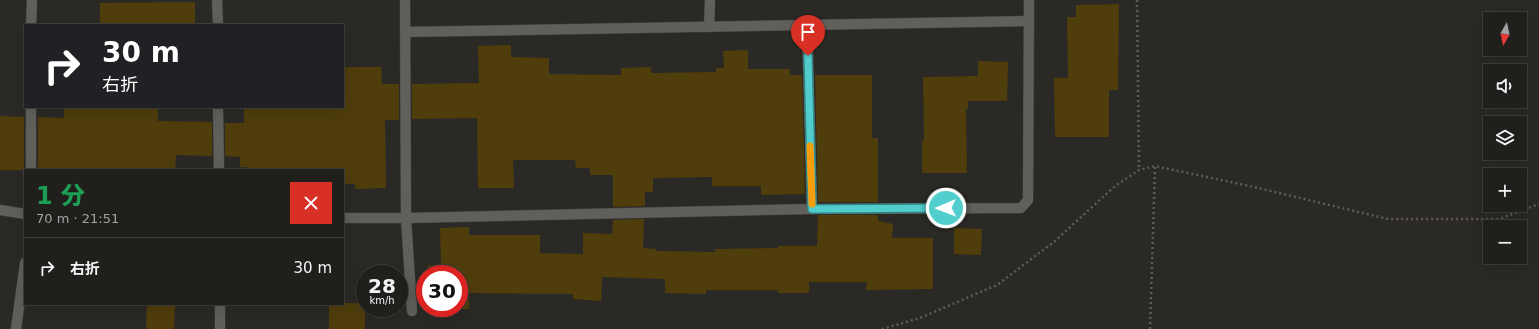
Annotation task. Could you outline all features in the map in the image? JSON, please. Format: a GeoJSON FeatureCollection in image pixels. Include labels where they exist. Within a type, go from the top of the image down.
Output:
{"type":"FeatureCollection","features":[{"type":"Feature","properties":{"kind":"street"},"geometry":{"type":"LineString","coordinates":[[31,24],[32,0]]}},
{"type":"Feature","properties":{"kind":"street"},"geometry":{"type":"LineString","coordinates":[[217,0],[218,24]]}},
{"type":"Feature","properties":{"kind":"street"},"geometry":{"type":"LineString","coordinates":[[405,0],[406,218],[412,311]]}},
{"type":"Feature","properties":{"kind":"street"},"geometry":{"type":"LineString","coordinates":[[710,0],[710,27]]}},
{"type":"Feature","properties":{"kind":"street"},"geometry":{"type":"LineString","coordinates":[[344,218],[812,209],[1021,208],[1028,200],[1029,0]]}},
{"type":"Feature","properties":{"kind":"street"},"geometry":{"type":"LineString","coordinates":[[405,32],[1029,21]]}},
{"type":"Feature","properties":{"kind":"street"},"geometry":{"type":"LineString","coordinates":[[807,25],[812,209]]}},
{"type":"Feature","properties":{"kind":"street"},"geometry":{"type":"LineString","coordinates":[[30,108],[31,169]]}},
{"type":"Feature","properties":{"kind":"street"},"geometry":{"type":"LineString","coordinates":[[218,108],[219,169]]}},
{"type":"Feature","properties":{"kind":"street"},"geometry":{"type":"LineString","coordinates":[[0,210],[24,214]]}},
{"type":"Feature","properties":{"kind":"street"},"geometry":{"type":"LineString","coordinates":[[16,329],[24,270]]}},
{"type":"Feature","properties":{"kind":"street"},"geometry":{"type":"LineString","coordinates":[[220,305],[220,329]]}},
{"type":"Feature","properties":{"kind":"path"},"geometry":{"type":"LineString","coordinates":[[1137,0],[1139,170]]}},
{"type":"Feature","properties":{"kind":"path"},"geometry":{"type":"LineString","coordinates":[[1150,329],[1155,166]]}},
{"type":"Feature","properties":{"kind":"path"},"geometry":{"type":"LineString","coordinates":[[882,329],[920,318],[997,285],[1055,241],[1115,186],[1139,170],[1155,166],[1254,187],[1388,219],[1499,219],[1539,204]]}},
{"type":"Feature","properties":{"kind":"building"},"geometry":{"type":"Polygon","coordinates":[[[195,2],[195,24],[100,24],[100,3],[195,2]]]}},
{"type":"Feature","properties":{"kind":"building"},"geometry":{"type":"Polygon","coordinates":[[[1119,4],[1118,90],[1109,90],[1109,137],[1055,137],[1054,78],[1068,78],[1067,17],[1076,17],[1076,5],[1119,4]]]}},
{"type":"Feature","properties":{"kind":"building"},"geometry":{"type":"Polygon","coordinates":[[[511,45],[511,57],[549,58],[549,74],[621,75],[621,68],[651,67],[651,73],[716,72],[716,68],[724,68],[723,51],[748,50],[748,69],[790,69],[790,75],[802,75],[805,194],[761,195],[761,186],[712,186],[712,177],[653,178],[653,192],[645,192],[645,206],[613,207],[613,175],[590,175],[590,168],[576,168],[575,160],[513,160],[514,188],[478,188],[477,118],[412,119],[412,84],[479,83],[478,46],[511,45]]]}},
{"type":"Feature","properties":{"kind":"building"},"geometry":{"type":"Polygon","coordinates":[[[978,61],[1008,62],[1007,101],[968,101],[968,109],[966,109],[967,173],[922,173],[922,141],[924,141],[923,77],[978,76],[978,61]]]}},
{"type":"Feature","properties":{"kind":"building"},"geometry":{"type":"Polygon","coordinates":[[[344,67],[381,67],[382,84],[399,84],[399,120],[385,120],[386,188],[355,189],[355,184],[344,184],[344,169],[247,169],[247,167],[240,167],[240,157],[225,156],[225,123],[244,123],[244,108],[344,108],[344,67]]]}},
{"type":"Feature","properties":{"kind":"building"},"geometry":{"type":"Polygon","coordinates":[[[815,75],[872,75],[872,138],[878,138],[878,202],[818,202],[815,75]]]}},
{"type":"Feature","properties":{"kind":"building"},"geometry":{"type":"Polygon","coordinates":[[[64,108],[158,108],[158,121],[212,122],[212,156],[176,155],[175,169],[38,169],[38,117],[64,118],[64,108]]]}},
{"type":"Feature","properties":{"kind":"building"},"geometry":{"type":"Polygon","coordinates":[[[0,116],[24,117],[24,170],[0,170],[0,116]]]}},
{"type":"Feature","properties":{"kind":"building"},"geometry":{"type":"Polygon","coordinates":[[[818,215],[878,215],[878,221],[893,224],[892,238],[933,238],[933,289],[866,290],[867,282],[809,282],[809,293],[778,293],[778,290],[706,290],[706,294],[665,293],[665,279],[602,277],[601,301],[573,299],[573,294],[469,293],[468,309],[468,265],[441,265],[440,228],[469,227],[469,235],[540,235],[540,253],[583,254],[583,233],[612,234],[613,220],[644,219],[643,248],[656,249],[656,251],[715,252],[715,249],[817,246],[818,215]]]}},
{"type":"Feature","properties":{"kind":"building"},"geometry":{"type":"Polygon","coordinates":[[[954,228],[982,229],[981,255],[954,254],[954,228]]]}},
{"type":"Feature","properties":{"kind":"building"},"geometry":{"type":"Polygon","coordinates":[[[356,303],[356,317],[365,317],[365,329],[329,329],[329,305],[356,303]]]}},
{"type":"Feature","properties":{"kind":"building"},"geometry":{"type":"Polygon","coordinates":[[[147,305],[175,305],[174,329],[146,329],[147,305]]]}},
{"type":"Feature","properties":{"kind":"slow traffic"},"geometry":{"type":"LineString","coordinates":[[810,146],[812,204]]}},
{"type":"Feature","properties":{"kind":"route"},"geometry":{"type":"LineString","coordinates":[[808,56],[812,209],[946,208]]}}]}
